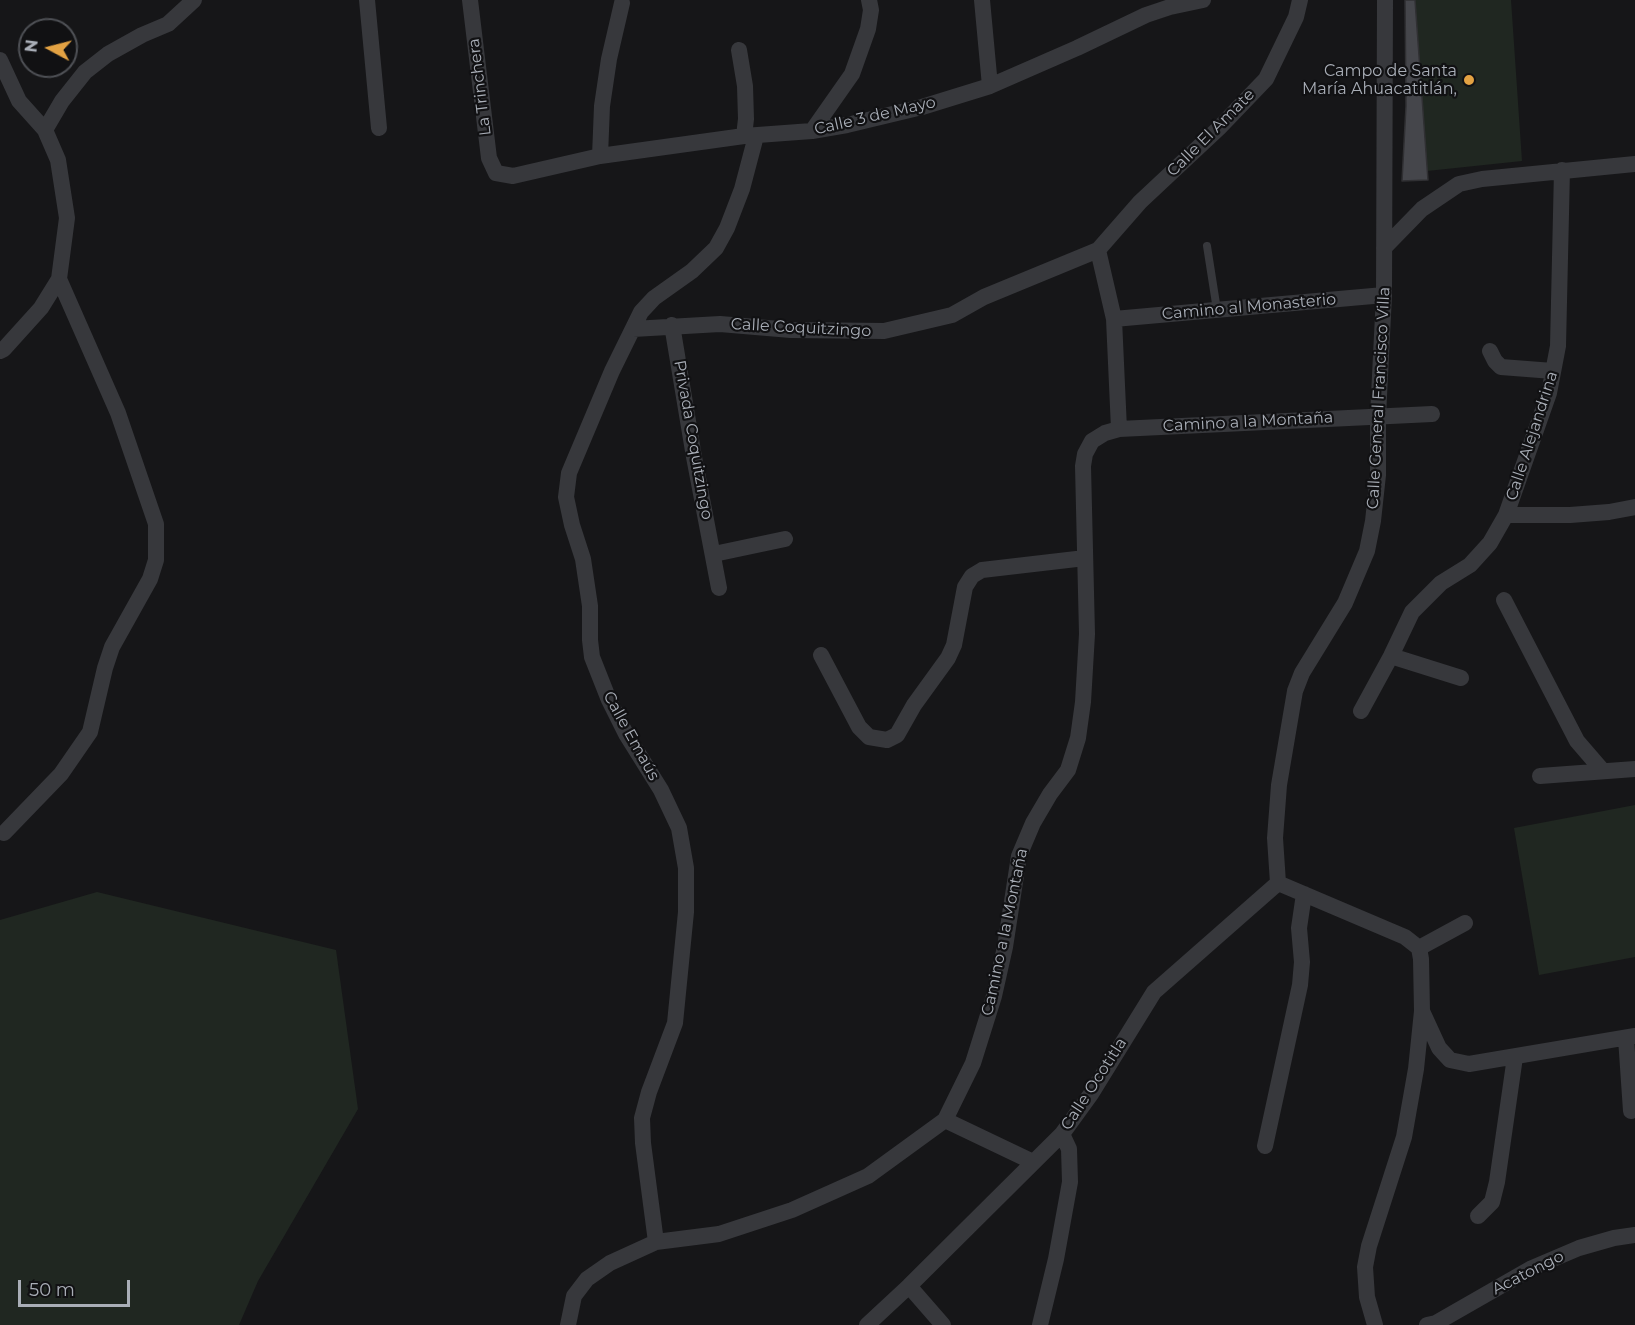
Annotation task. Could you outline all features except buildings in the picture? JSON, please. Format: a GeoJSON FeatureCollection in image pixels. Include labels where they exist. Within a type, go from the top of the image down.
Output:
{"type":"FeatureCollection","features":[{"type":"Feature","properties":{"kind":"street"},"geometry":{"type":"LineString","coordinates":[[45,130],[62,101],[85,72],[108,54],[168,24],[194,0]]}},
{"type":"Feature","properties":{"kind":"street"},"geometry":{"type":"LineString","coordinates":[[367,0],[379,128]]}},
{"type":"Feature","properties":{"kind":"street","name":"La Trinchera"},"geometry":{"type":"LineString","coordinates":[[470,0],[489,158],[496,173]]}},
{"type":"Feature","properties":{"kind":"street"},"geometry":{"type":"LineString","coordinates":[[812,131],[852,74],[868,29],[871,10],[869,0]]}},
{"type":"Feature","properties":{"kind":"street"},"geometry":{"type":"LineString","coordinates":[[982,0],[990,86]]}},
{"type":"Feature","properties":{"kind":"street","name":"Calle 3 de Mayo"},"geometry":{"type":"LineString","coordinates":[[496,173],[513,176],[600,156],[750,136],[812,131],[922,107],[990,86],[1146,15],[1203,0]]}},
{"type":"Feature","properties":{"kind":"street","name":"Calle El Amate"},"geometry":{"type":"LineString","coordinates":[[1098,250],[1140,202],[1219,128],[1266,79],[1296,17],[1300,0]]}},
{"type":"Feature","properties":{"kind":"street","name":"Calle General Francisco Villa"},"geometry":{"type":"LineString","coordinates":[[1278,884],[1275,838],[1279,785],[1295,691],[1302,673],[1344,603],[1367,551],[1373,521],[1378,475],[1378,416],[1384,295],[1385,0]]}},
{"type":"Feature","properties":{"kind":"street"},"geometry":{"type":"LineString","coordinates":[[600,156],[602,106],[609,59],[622,3]]}},
{"type":"Feature","properties":{"kind":"street","name":"Calle Emaús"},"geometry":{"type":"LineString","coordinates":[[656,1242],[643,1143],[642,1118],[652,1081],[675,1023],[686,912],[686,868],[679,828],[661,790],[626,734],[609,700],[592,657],[590,606],[583,560],[566,497],[569,473],[612,371],[641,312],[654,298],[692,271],[716,248],[727,228],[742,189],[750,136],[739,51]]}},
{"type":"Feature","properties":{"kind":"street"},"geometry":{"type":"LineString","coordinates":[[0,60],[19,101],[45,130],[58,160],[67,218],[59,279],[41,308],[0,351]]}},
{"type":"Feature","properties":{"kind":"street"},"geometry":{"type":"LineString","coordinates":[[836,99],[847,125]]}},
{"type":"Feature","properties":{"kind":"street"},"geometry":{"type":"LineString","coordinates":[[1384,248],[1422,209],[1459,184],[1482,179],[1635,164]]}},
{"type":"Feature","properties":{"kind":"street","name":"Calle Alejandrina"},"geometry":{"type":"LineString","coordinates":[[1361,711],[1391,657],[1412,612],[1441,583],[1470,565],[1490,543],[1506,515],[1549,393],[1558,346],[1562,170]]}},
{"type":"Feature","properties":{"kind":"street"},"geometry":{"type":"LineString","coordinates":[[1098,250],[1114,319],[1119,429]]}},
{"type":"Feature","properties":{"kind":"street","name":"Calle Coquitzingo"},"geometry":{"type":"LineString","coordinates":[[633,329],[720,324],[791,330],[884,331],[952,315],[984,297],[1098,250]]}},
{"type":"Feature","properties":{"kind":"street"},"geometry":{"type":"LineString","coordinates":[[4,833],[61,774],[90,732],[112,647],[150,579],[156,560],[156,525],[122,424],[59,279]]}},
{"type":"Feature","properties":{"kind":"street","name":"Camino al Monasterio"},"geometry":{"type":"LineString","coordinates":[[1114,319],[1384,295]]}},
{"type":"Feature","properties":{"kind":"street","name":"Privada Coquitzingo"},"geometry":{"type":"LineString","coordinates":[[672,325],[719,588]]}},
{"type":"Feature","properties":{"kind":"street"},"geometry":{"type":"LineString","coordinates":[[1490,351],[1501,367],[1553,371]]}},
{"type":"Feature","properties":{"kind":"street","name":"Camino a la Montaña"},"geometry":{"type":"LineString","coordinates":[[568,1325],[574,1296],[587,1279],[610,1263],[656,1242],[719,1234],[792,1210],[868,1176],[945,1120],[973,1064],[994,996],[1005,947],[1019,856],[1033,823],[1068,770],[1078,738],[1083,702],[1087,634],[1085,454],[1092,441],[1105,433],[1119,429],[1432,414]]}},
{"type":"Feature","properties":{"kind":"street"},"geometry":{"type":"LineString","coordinates":[[1506,515],[1570,515],[1635,507]]}},
{"type":"Feature","properties":{"kind":"street"},"geometry":{"type":"LineString","coordinates":[[714,554],[785,539]]}},
{"type":"Feature","properties":{"kind":"street"},"geometry":{"type":"LineString","coordinates":[[821,655],[859,727],[869,737],[887,740],[897,735],[914,705],[948,658],[954,645],[964,587],[972,576],[982,570],[1085,558]]}},
{"type":"Feature","properties":{"kind":"street"},"geometry":{"type":"LineString","coordinates":[[1504,600],[1577,741],[1602,770]]}},
{"type":"Feature","properties":{"kind":"street"},"geometry":{"type":"LineString","coordinates":[[1391,657],[1461,678]]}},
{"type":"Feature","properties":{"kind":"street"},"geometry":{"type":"LineString","coordinates":[[1540,776],[1635,769]]}},
{"type":"Feature","properties":{"kind":"street"},"geometry":{"type":"LineString","coordinates":[[1278,884],[1405,938],[1419,948],[1422,1011],[1416,1069],[1404,1137],[1369,1246],[1365,1267],[1367,1297],[1375,1325]]}},
{"type":"Feature","properties":{"kind":"street","name":"Calle Ocotitla"},"geometry":{"type":"LineString","coordinates":[[867,1325],[1062,1134],[1091,1094],[1138,1015],[1154,993],[1175,972],[1278,884]]}},
{"type":"Feature","properties":{"kind":"street"},"geometry":{"type":"LineString","coordinates":[[1265,1146],[1300,985],[1302,962],[1299,928],[1304,894]]}},
{"type":"Feature","properties":{"kind":"street"},"geometry":{"type":"LineString","coordinates":[[1419,948],[1465,923]]}},
{"type":"Feature","properties":{"kind":"street"},"geometry":{"type":"LineString","coordinates":[[1422,1011],[1439,1048],[1450,1060],[1469,1064],[1630,1037],[1631,1111]]}},
{"type":"Feature","properties":{"kind":"street"},"geometry":{"type":"LineString","coordinates":[[1478,1216],[1492,1202],[1497,1182],[1515,1057]]}},
{"type":"Feature","properties":{"kind":"street"},"geometry":{"type":"LineString","coordinates":[[945,1120],[1033,1162]]}},
{"type":"Feature","properties":{"kind":"street"},"geometry":{"type":"LineString","coordinates":[[1040,1325],[1056,1260],[1070,1182],[1069,1149],[1062,1134]]}},
{"type":"Feature","properties":{"kind":"street","name":"Acatongo"},"geometry":{"type":"LineString","coordinates":[[1427,1325],[1436,1323],[1532,1269],[1569,1252],[1614,1238],[1635,1235]]}},
{"type":"Feature","properties":{"kind":"street"},"geometry":{"type":"LineString","coordinates":[[909,1286],[943,1325]]}},
{"type":"Feature","properties":{"kind":"lane"},"geometry":{"type":"LineString","coordinates":[[1207,246],[1217,310]]}},
{"type":"Feature","properties":{"kind":"shaded area","name":"Campo de Santa María Ahuacatitlán,"},"geometry":{"type":"Polygon","coordinates":[[[1415,0],[1511,0],[1522,161],[1427,171],[1415,0]]]}},
{"type":"Feature","properties":{"kind":"shaded area"},"geometry":{"type":"Polygon","coordinates":[[[1635,805],[1635,957],[1539,975],[1514,828],[1635,805]]]}},
{"type":"Feature","properties":{"kind":"shaded area"},"geometry":{"type":"Polygon","coordinates":[[[97,892],[336,950],[358,1109],[258,1281],[239,1325],[0,1325],[0,920],[97,892]]]}},
{"type":"Feature","properties":{"kind":"place","name":"Campo de Santa María Ahuacatitlán,"},"geometry":{"type":"Point","coordinates":[1469,80]}}]}
